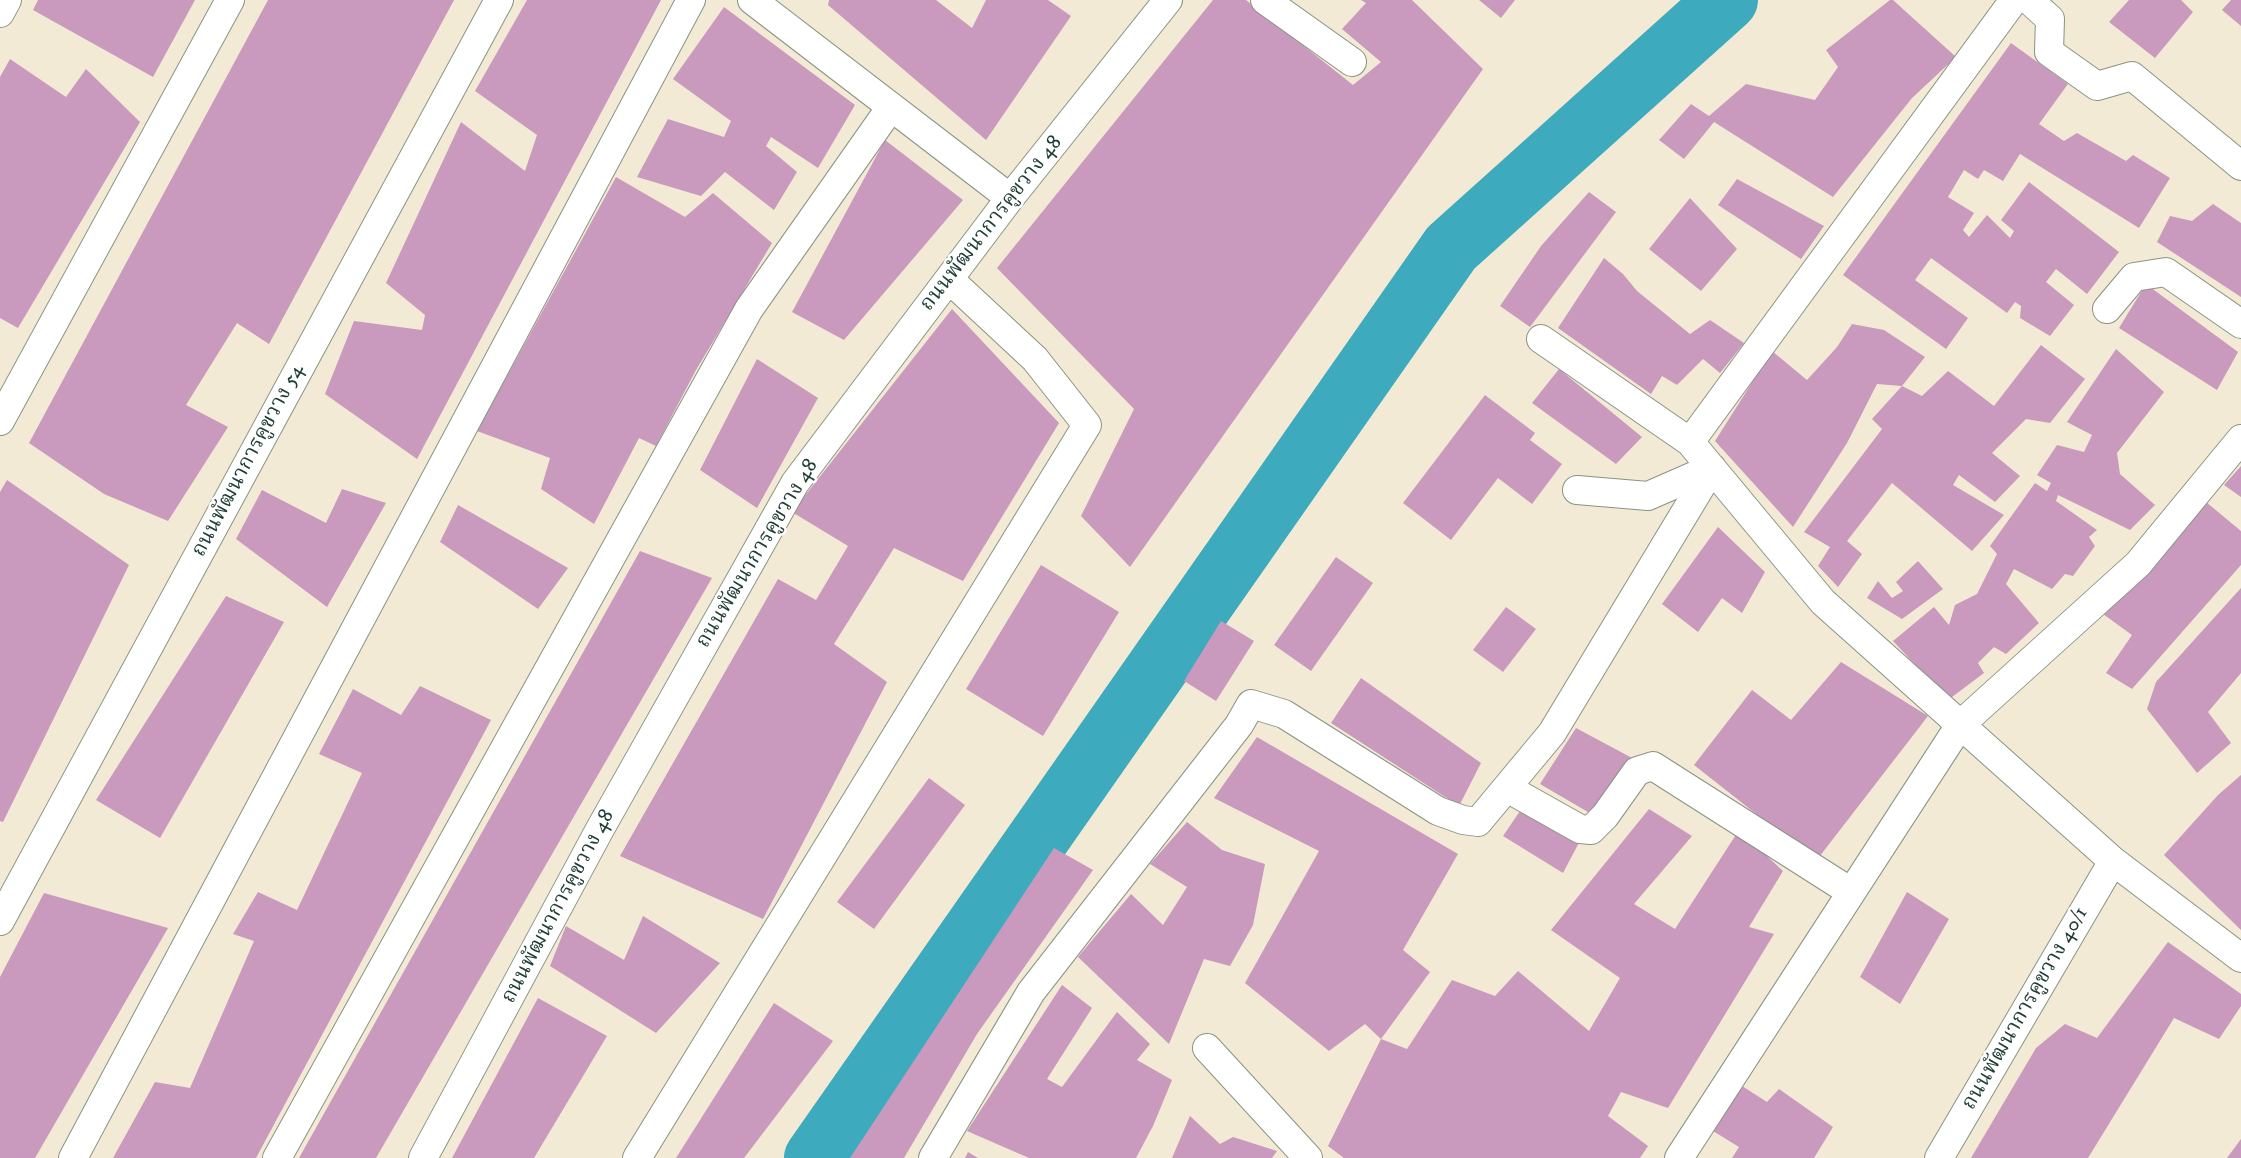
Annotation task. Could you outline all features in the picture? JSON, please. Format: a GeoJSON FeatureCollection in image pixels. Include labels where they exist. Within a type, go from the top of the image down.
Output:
{"type":"FeatureCollection","features":[{"type":"Feature","properties":{"kind":"street"},"geometry":{"type":"LineString","coordinates":[[0,13],[7,0]]}},
{"type":"Feature","properties":{"kind":"street"},"geometry":{"type":"LineString","coordinates":[[0,421],[230,0]]}},
{"type":"Feature","properties":{"kind":"street","name":"ถนนพัฒนาการคูขวาง 54"},"geometry":{"type":"LineString","coordinates":[[0,921],[499,0]]}},
{"type":"Feature","properties":{"kind":"street"},"geometry":{"type":"LineString","coordinates":[[73,1158],[691,0]]}},
{"type":"Feature","properties":{"kind":"street"},"geometry":{"type":"LineString","coordinates":[[752,0],[1010,198]]}},
{"type":"Feature","properties":{"kind":"street","name":"ถนนพัฒนาการคูขวาง 48"},"geometry":{"type":"LineString","coordinates":[[423,1158],[600,829],[795,482],[1010,198],[1168,0]]}},
{"type":"Feature","properties":{"kind":"street"},"geometry":{"type":"LineString","coordinates":[[1265,0],[1352,62]]}},
{"type":"Feature","properties":{"kind":"street"},"geometry":{"type":"LineString","coordinates":[[1690,442],[2014,0]]}},
{"type":"Feature","properties":{"kind":"street"},"geometry":{"type":"LineString","coordinates":[[2029,0],[2050,19],[2049,52],[2097,86],[2132,76],[2241,166]]}},
{"type":"Feature","properties":{"kind":"street"},"geometry":{"type":"LineString","coordinates":[[277,1158],[749,309],[891,107]]}},
{"type":"Feature","properties":{"kind":"street"},"geometry":{"type":"LineString","coordinates":[[2107,309],[2134,277],[2166,272],[2241,324]]}},
{"type":"Feature","properties":{"kind":"street"},"geometry":{"type":"LineString","coordinates":[[637,1158],[1087,425],[1035,359],[949,279]]}},
{"type":"Feature","properties":{"kind":"street"},"geometry":{"type":"LineString","coordinates":[[1541,339],[1690,442],[1823,602],[2113,861],[2241,958]]}},
{"type":"Feature","properties":{"kind":"street"},"geometry":{"type":"LineString","coordinates":[[1679,1158],[1960,725],[2138,564],[2241,439]]}},
{"type":"Feature","properties":{"kind":"street"},"geometry":{"type":"LineString","coordinates":[[1577,490],[1648,496],[1712,468]]}},
{"type":"Feature","properties":{"kind":"street"},"geometry":{"type":"LineString","coordinates":[[933,1158],[1031,992],[1239,725],[1251,704],[1284,714],[1438,811],[1463,820],[1478,822],[1552,733],[1712,468]]}},
{"type":"Feature","properties":{"kind":"street"},"geometry":{"type":"LineString","coordinates":[[1507,788],[1580,830],[1591,830],[1605,816],[1637,771],[1653,766],[1851,892]]}},
{"type":"Feature","properties":{"kind":"street","name":"ถนนพัฒนาการคูขวาง 40/1"},"geometry":{"type":"LineString","coordinates":[[1939,1158],[2113,861]]}},
{"type":"Feature","properties":{"kind":"street"},"geometry":{"type":"LineString","coordinates":[[1207,1048],[1308,1158]]}},
{"type":"Feature","properties":{"kind":"water"},"geometry":{"type":"Polygon","coordinates":[[[1682,0],[1727,0],[1451,248],[1682,0]]]}},
{"type":"Feature","properties":{"kind":"building"},"geometry":{"type":"Polygon","coordinates":[[[38,0],[195,0],[153,77],[33,10],[38,0]]]}},
{"type":"Feature","properties":{"kind":"building"},"geometry":{"type":"Polygon","coordinates":[[[268,0],[454,0],[269,344],[237,323],[186,405],[228,427],[168,521],[104,494],[29,443],[268,0]]]}},
{"type":"Feature","properties":{"kind":"building"},"geometry":{"type":"Polygon","coordinates":[[[527,0],[661,0],[417,459],[325,394],[354,321],[422,330],[425,315],[386,283],[461,122],[525,171],[537,135],[475,91],[527,0]]]}},
{"type":"Feature","properties":{"kind":"building"},"geometry":{"type":"Polygon","coordinates":[[[829,0],[936,0],[972,28],[986,0],[1048,0],[1071,16],[986,140],[828,5],[829,0]]]}},
{"type":"Feature","properties":{"kind":"building"},"geometry":{"type":"Polygon","coordinates":[[[1213,0],[1246,0],[1353,85],[1381,62],[1342,29],[1366,3],[1361,0],[1412,0],[1483,69],[1130,567],[1081,516],[1134,409],[997,268],[1213,0]]]}},
{"type":"Feature","properties":{"kind":"building"},"geometry":{"type":"Polygon","coordinates":[[[1479,0],[1515,0],[1501,18],[1479,0]]]}},
{"type":"Feature","properties":{"kind":"building"},"geometry":{"type":"Polygon","coordinates":[[[1890,0],[1893,0],[1956,57],[1912,98],[1833,197],[1714,122],[1684,159],[1659,140],[1691,104],[1709,116],[1746,84],[1815,100],[1838,67],[1826,50],[1890,0]]]}},
{"type":"Feature","properties":{"kind":"building"},"geometry":{"type":"Polygon","coordinates":[[[2129,0],[2181,0],[2193,12],[2155,58],[2109,22],[2129,0]]]}},
{"type":"Feature","properties":{"kind":"building"},"geometry":{"type":"Polygon","coordinates":[[[2231,0],[2241,0],[2241,26],[2222,10],[2231,0]]]}},
{"type":"Feature","properties":{"kind":"building"},"geometry":{"type":"Polygon","coordinates":[[[724,7],[855,105],[818,168],[771,137],[766,146],[797,172],[774,210],[725,172],[701,196],[637,177],[668,119],[724,137],[731,121],[673,79],[724,7]]]}},
{"type":"Feature","properties":{"kind":"building"},"geometry":{"type":"Polygon","coordinates":[[[2011,43],[2068,84],[2039,124],[2064,141],[2077,133],[2126,161],[2133,155],[2170,178],[2139,228],[2020,154],[2003,181],[1984,170],[1978,179],[1964,170],[1948,197],[1974,213],[1963,230],[1969,237],[1987,215],[2010,238],[2014,231],[2001,220],[2029,182],[2119,252],[2087,294],[2056,269],[2046,282],[2074,305],[2050,336],[2020,318],[2021,306],[2015,302],[2007,313],[1931,258],[1915,280],[1968,318],[1946,349],[1843,275],[2011,43]]]}},
{"type":"Feature","properties":{"kind":"building"},"geometry":{"type":"Polygon","coordinates":[[[10,59],[66,97],[86,69],[140,122],[18,328],[0,318],[0,77],[10,59]]]}},
{"type":"Feature","properties":{"kind":"building"},"geometry":{"type":"Polygon","coordinates":[[[885,140],[963,200],[844,340],[792,312],[885,140]]]}},
{"type":"Feature","properties":{"kind":"building"},"geometry":{"type":"Polygon","coordinates":[[[616,177],[685,217],[713,193],[772,243],[696,370],[656,446],[639,438],[594,524],[541,489],[550,458],[477,431],[616,177]]]}},
{"type":"Feature","properties":{"kind":"building"},"geometry":{"type":"Polygon","coordinates":[[[1737,179],[1824,226],[1801,259],[1718,205],[1737,179]]]}},
{"type":"Feature","properties":{"kind":"building"},"geometry":{"type":"Polygon","coordinates":[[[1589,192],[1616,212],[1530,327],[1500,306],[1541,246],[1589,192]]]}},
{"type":"Feature","properties":{"kind":"building"},"geometry":{"type":"Polygon","coordinates":[[[1690,198],[1737,249],[1701,291],[1649,249],[1690,198]]]}},
{"type":"Feature","properties":{"kind":"building"},"geometry":{"type":"Polygon","coordinates":[[[2213,204],[2241,223],[2241,297],[2157,242],[2170,216],[2192,221],[2213,204]]]}},
{"type":"Feature","properties":{"kind":"building"},"geometry":{"type":"Polygon","coordinates":[[[1604,258],[1623,274],[1637,291],[1690,334],[1710,320],[1744,343],[1720,373],[1703,359],[1677,385],[1662,376],[1651,394],[1558,328],[1604,258]]]}},
{"type":"Feature","properties":{"kind":"building"},"geometry":{"type":"Polygon","coordinates":[[[2146,284],[2238,352],[2217,390],[2119,328],[2146,284]]]}},
{"type":"Feature","properties":{"kind":"building"},"geometry":{"type":"Polygon","coordinates":[[[952,309],[1059,423],[963,581],[894,548],[834,644],[887,682],[763,919],[620,856],[778,579],[816,600],[848,546],[792,512],[952,309]]]}},
{"type":"Feature","properties":{"kind":"building"},"geometry":{"type":"Polygon","coordinates":[[[1852,324],[1884,330],[1925,357],[1902,386],[1877,384],[1847,443],[1793,527],[1715,441],[1772,351],[1807,380],[1837,347],[1852,324]]]}},
{"type":"Feature","properties":{"kind":"building"},"geometry":{"type":"Polygon","coordinates":[[[2041,345],[2085,379],[2050,423],[2026,419],[1992,453],[2020,476],[1995,502],[1959,475],[1953,485],[2004,515],[1972,551],[1892,483],[1847,541],[1862,554],[1838,587],[1818,566],[1830,547],[1804,532],[1882,429],[1872,419],[1902,386],[1922,396],[1948,371],[1994,406],[2041,345]]]}},
{"type":"Feature","properties":{"kind":"building"},"geometry":{"type":"Polygon","coordinates":[[[2116,349],[2164,392],[2117,453],[2120,474],[2155,505],[2130,530],[2058,495],[2056,501],[2097,530],[2089,537],[2095,546],[2073,576],[2065,574],[2052,589],[2014,569],[2006,584],[2039,623],[2006,654],[1994,647],[1978,663],[1984,673],[1948,700],[1893,641],[1934,607],[1949,625],[1955,605],[1977,594],[1997,554],[1990,546],[2035,483],[2047,491],[2051,483],[2037,475],[2057,445],[2084,452],[2092,435],[2067,422],[2116,349]]]}},
{"type":"Feature","properties":{"kind":"building"},"geometry":{"type":"Polygon","coordinates":[[[757,359],[818,398],[757,508],[700,470],[757,359]]]}},
{"type":"Feature","properties":{"kind":"building"},"geometry":{"type":"Polygon","coordinates":[[[1559,369],[1642,437],[1616,464],[1532,403],[1559,369]]]}},
{"type":"Feature","properties":{"kind":"building"},"geometry":{"type":"Polygon","coordinates":[[[1485,395],[1535,433],[1530,440],[1562,464],[1532,504],[1498,478],[1451,540],[1403,503],[1485,395]]]}},
{"type":"Feature","properties":{"kind":"building"},"geometry":{"type":"Polygon","coordinates":[[[2241,466],[2241,497],[2224,485],[2241,466]]]}},
{"type":"Feature","properties":{"kind":"building"},"geometry":{"type":"Polygon","coordinates":[[[7,480],[129,565],[3,822],[0,821],[0,492],[7,480]]]}},
{"type":"Feature","properties":{"kind":"building"},"geometry":{"type":"Polygon","coordinates":[[[342,489],[386,503],[327,607],[236,539],[262,490],[326,523],[342,489]]]}},
{"type":"Feature","properties":{"kind":"building"},"geometry":{"type":"Polygon","coordinates":[[[2206,502],[2241,531],[2241,565],[2132,689],[2106,673],[2132,635],[2103,614],[2206,502]]]}},
{"type":"Feature","properties":{"kind":"building"},"geometry":{"type":"Polygon","coordinates":[[[458,505],[568,568],[538,609],[440,542],[458,505]]]}},
{"type":"Feature","properties":{"kind":"building"},"geometry":{"type":"Polygon","coordinates":[[[1718,527],[1765,572],[1742,613],[1722,598],[1698,632],[1662,604],[1718,527]]]}},
{"type":"Feature","properties":{"kind":"building"},"geometry":{"type":"Polygon","coordinates":[[[640,551],[712,578],[376,1158],[299,1158],[640,551]]]}},
{"type":"Feature","properties":{"kind":"building"},"geometry":{"type":"Polygon","coordinates":[[[1336,557],[1373,583],[1311,671],[1274,645],[1336,557]]]}},
{"type":"Feature","properties":{"kind":"building"},"geometry":{"type":"Polygon","coordinates":[[[1918,561],[1943,589],[1902,619],[1867,598],[1878,581],[1892,598],[1903,591],[1896,582],[1918,561]]]}},
{"type":"Feature","properties":{"kind":"building"},"geometry":{"type":"Polygon","coordinates":[[[1041,565],[1119,612],[1043,736],[966,689],[1041,565]]]}},
{"type":"Feature","properties":{"kind":"building"},"geometry":{"type":"Polygon","coordinates":[[[2241,588],[2241,673],[2208,712],[2231,743],[2197,773],[2147,709],[2156,682],[2241,588]]]}},
{"type":"Feature","properties":{"kind":"building"},"geometry":{"type":"Polygon","coordinates":[[[226,596],[284,622],[160,838],[96,800],[226,596]]]}},
{"type":"Feature","properties":{"kind":"building"},"geometry":{"type":"Polygon","coordinates":[[[1506,607],[1536,629],[1503,672],[1473,650],[1506,607]]]}},
{"type":"Feature","properties":{"kind":"building"},"geometry":{"type":"Polygon","coordinates":[[[1221,621],[1254,641],[1216,701],[1184,681],[1221,621]]]}},
{"type":"Feature","properties":{"kind":"building"},"geometry":{"type":"Polygon","coordinates":[[[1841,662],[1928,716],[1816,861],[1694,765],[1752,690],[1791,720],[1841,662]]]}},
{"type":"Feature","properties":{"kind":"building"},"geometry":{"type":"Polygon","coordinates":[[[1361,678],[1481,763],[1459,806],[1331,723],[1361,678]]]}},
{"type":"Feature","properties":{"kind":"building"},"geometry":{"type":"Polygon","coordinates":[[[420,686],[491,720],[256,1158],[113,1158],[155,1082],[190,1088],[254,941],[233,934],[258,892],[297,910],[362,773],[319,754],[353,689],[401,715],[420,686]]]}},
{"type":"Feature","properties":{"kind":"building"},"geometry":{"type":"Polygon","coordinates":[[[1576,728],[1634,759],[1600,819],[1540,784],[1576,728]]]}},
{"type":"Feature","properties":{"kind":"building"},"geometry":{"type":"Polygon","coordinates":[[[1257,737],[1458,854],[1403,950],[1430,972],[1381,1039],[1365,1024],[1329,1051],[1245,983],[1319,851],[1214,798],[1257,737]]]}},
{"type":"Feature","properties":{"kind":"building"},"geometry":{"type":"Polygon","coordinates":[[[2241,775],[2241,930],[2164,855],[2218,795],[2241,775]]]}},
{"type":"Feature","properties":{"kind":"building"},"geometry":{"type":"Polygon","coordinates":[[[929,778],[965,805],[874,929],[837,902],[929,778]]]}},
{"type":"Feature","properties":{"kind":"building"},"geometry":{"type":"Polygon","coordinates":[[[1649,809],[1692,836],[1634,904],[1675,929],[1739,830],[1783,871],[1749,927],[1774,934],[1668,1108],[1621,1092],[1608,1116],[1648,1146],[1640,1158],[1344,1158],[1328,1146],[1381,1039],[1407,1049],[1452,980],[1495,996],[1518,971],[1589,1031],[1620,978],[1551,930],[1649,809]]]}},
{"type":"Feature","properties":{"kind":"building"},"geometry":{"type":"Polygon","coordinates":[[[1520,811],[1583,835],[1563,873],[1503,836],[1520,811]]]}},
{"type":"Feature","properties":{"kind":"building"},"geometry":{"type":"Polygon","coordinates":[[[1187,822],[1222,850],[1265,864],[1253,925],[1230,966],[1204,959],[1169,1044],[1078,957],[1131,894],[1163,925],[1187,887],[1150,864],[1187,822]]]}},
{"type":"Feature","properties":{"kind":"building"},"geometry":{"type":"Polygon","coordinates":[[[1054,848],[1093,870],[977,1034],[904,1158],[850,1158],[1054,848]]]}},
{"type":"Feature","properties":{"kind":"building"},"geometry":{"type":"Polygon","coordinates":[[[1907,892],[1949,919],[1900,1004],[1860,977],[1907,892]]]}},
{"type":"Feature","properties":{"kind":"building"},"geometry":{"type":"Polygon","coordinates":[[[44,893],[168,928],[35,1158],[0,1158],[0,977],[44,893]]]}},
{"type":"Feature","properties":{"kind":"building"},"geometry":{"type":"Polygon","coordinates":[[[643,916],[720,963],[656,1033],[550,966],[566,926],[624,960],[643,916]]]}},
{"type":"Feature","properties":{"kind":"building"},"geometry":{"type":"Polygon","coordinates":[[[2168,942],[2241,994],[2241,1006],[2219,1039],[2174,1018],[2088,1158],[1971,1158],[2036,1048],[2065,1024],[2097,1038],[2168,942]]]}},
{"type":"Feature","properties":{"kind":"building"},"geometry":{"type":"Polygon","coordinates":[[[1062,985],[1092,1008],[1047,1079],[1062,1087],[1117,1012],[1150,1044],[1137,1060],[1172,1080],[1153,1126],[1136,1158],[1029,1158],[967,1131],[1062,985]]]}},
{"type":"Feature","properties":{"kind":"building"},"geometry":{"type":"Polygon","coordinates":[[[538,998],[607,1036],[534,1158],[452,1158],[538,998]]]}},
{"type":"Feature","properties":{"kind":"building"},"geometry":{"type":"Polygon","coordinates":[[[774,1003],[833,1041],[744,1158],[676,1158],[774,1003]]]}},
{"type":"Feature","properties":{"kind":"building"},"geometry":{"type":"Polygon","coordinates":[[[1742,1086],[1767,1102],[1779,1089],[1833,1127],[1814,1158],[1732,1158],[1739,1147],[1713,1131],[1742,1086]]]}},
{"type":"Feature","properties":{"kind":"building"},"geometry":{"type":"Polygon","coordinates":[[[1190,1116],[1220,1144],[1233,1137],[1277,1151],[1272,1158],[1172,1158],[1190,1116]]]}},
{"type":"Feature","properties":{"kind":"building"},"geometry":{"type":"Polygon","coordinates":[[[2241,1139],[2241,1158],[2227,1158],[2241,1139]]]}},
{"type":"Feature","properties":{"kind":"building"},"geometry":{"type":"Polygon","coordinates":[[[968,1152],[978,1158],[965,1158],[968,1152]]]}},
{"type":"Feature","properties":{"kind":"waterway"},"geometry":{"type":"LineString","coordinates":[[815,1158],[1451,248],[1727,0]]}}]}
